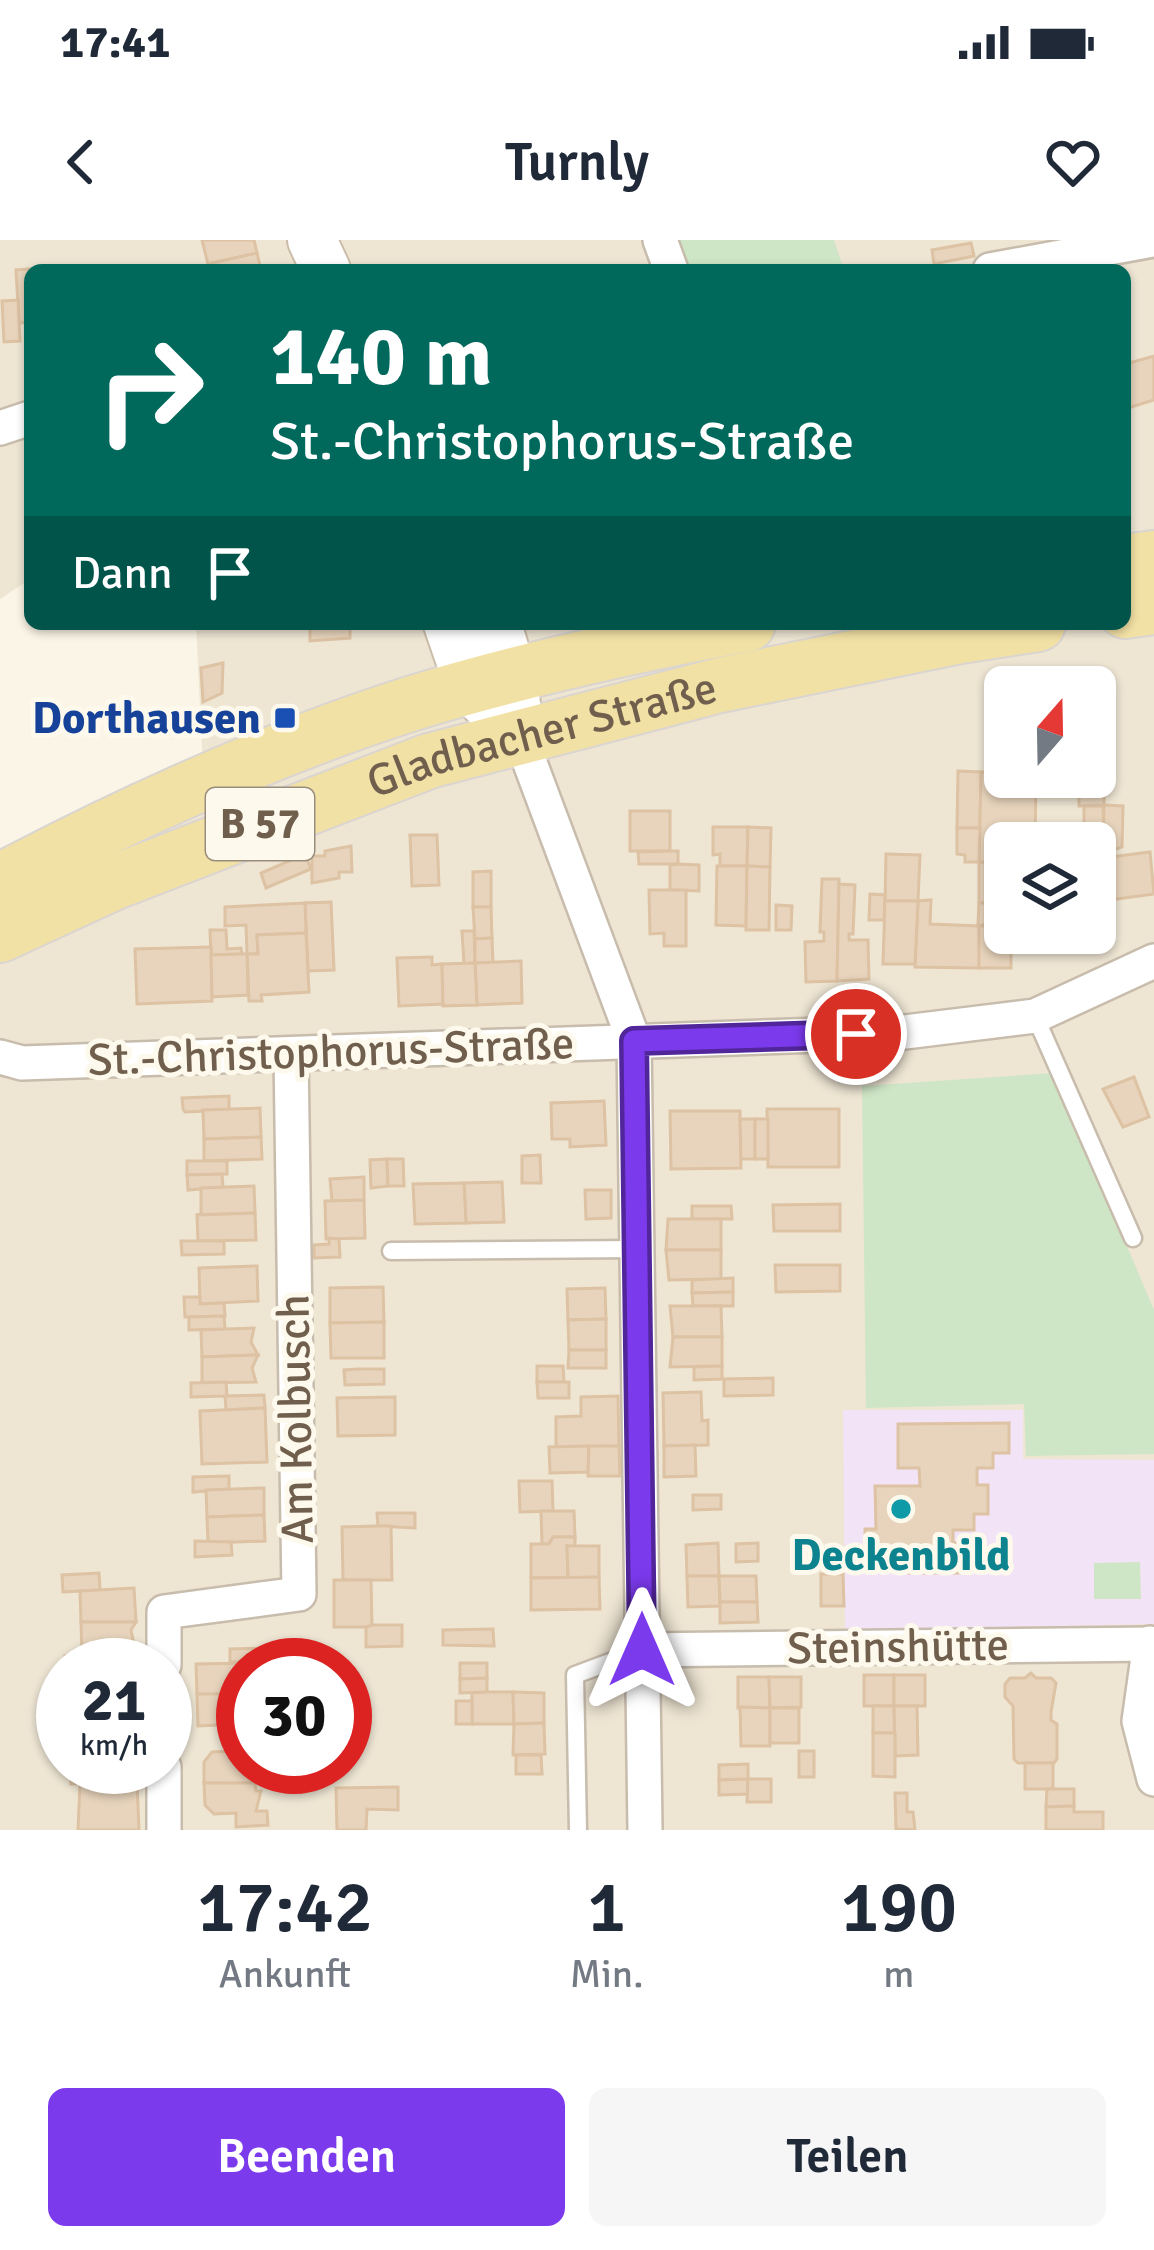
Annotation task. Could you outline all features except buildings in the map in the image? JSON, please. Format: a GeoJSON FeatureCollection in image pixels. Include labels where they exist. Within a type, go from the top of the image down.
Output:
{"type":"FeatureCollection","features":[{"type":"Feature","properties":{"kind":"main road","name":"Gladbacher Straße"},"geometry":{"type":"LineString","coordinates":[[0,880],[196,788],[411,704],[716,630]]}},
{"type":"Feature","properties":{"kind":"main road","name":"Gladbacher Straße"},"geometry":{"type":"LineString","coordinates":[[0,935],[115,882],[429,761],[720,685],[999,630]]}},
{"type":"Feature","properties":{"kind":"street"},"geometry":{"type":"LineString","coordinates":[[1006,258],[1153,240]]}},
{"type":"Feature","properties":{"kind":"street"},"geometry":{"type":"LineString","coordinates":[[452,630],[491,683],[521,740],[634,1041],[645,1830]]}},
{"type":"Feature","properties":{"kind":"street"},"geometry":{"type":"LineString","coordinates":[[491,683],[496,630]]}},
{"type":"Feature","properties":{"kind":"street","name":"St.-Christophorus-Straße"},"geometry":{"type":"LineString","coordinates":[[0,1057],[22,1063],[904,1032],[1035,1016],[1154,961]]}},
{"type":"Feature","properties":{"kind":"street","name":"Am Kolbusch"},"geometry":{"type":"LineString","coordinates":[[164,1638],[164,1612],[299,1594],[291,1054]]}},
{"type":"Feature","properties":{"kind":"street"},"geometry":{"type":"LineString","coordinates":[[1152,1644],[1138,1721],[1154,1779]]}},
{"type":"Feature","properties":{"kind":"street","name":"Steinshütte"},"geometry":{"type":"LineString","coordinates":[[642,1650],[1152,1644]]}},
{"type":"Feature","properties":{"kind":"street"},"geometry":{"type":"LineString","coordinates":[[164,1794],[164,1830]]}},
{"type":"Feature","properties":{"kind":"lane"},"geometry":{"type":"LineString","coordinates":[[1035,1016],[1132,1238]]}},
{"type":"Feature","properties":{"kind":"lane"},"geometry":{"type":"LineString","coordinates":[[391,1251],[639,1249]]}},
{"type":"Feature","properties":{"kind":"lane"},"geometry":{"type":"LineString","coordinates":[[578,1830],[575,1675],[642,1650]]}},
{"type":"Feature","properties":{"kind":"shaded area"},"geometry":{"type":"Polygon","coordinates":[[[0,240],[1154,240],[1154,1830],[0,1830],[0,857],[203,768],[196,630],[1131,630],[1131,264],[24,264],[24,583],[0,599],[0,240]]]}},
{"type":"Feature","properties":{"kind":"shaded area"},"geometry":{"type":"Polygon","coordinates":[[[843,1410],[1023,1410],[1023,1459],[1154,1460],[1154,1624],[845,1630],[843,1410]]]}},
{"type":"Feature","properties":{"kind":"green space"},"geometry":{"type":"Polygon","coordinates":[[[675,240],[834,240],[842,264],[683,264],[675,240]]]}},
{"type":"Feature","properties":{"kind":"green space"},"geometry":{"type":"Polygon","coordinates":[[[1054,1073],[1154,1310],[1154,1454],[1026,1456],[1024,1404],[866,1408],[862,1086],[1054,1073]]]}},
{"type":"Feature","properties":{"kind":"green space"},"geometry":{"type":"Polygon","coordinates":[[[1140,1562],[1141,1599],[1094,1599],[1094,1563],[1140,1562]]]}},
{"type":"Feature","properties":{"kind":"place","name":"Dorthausen"},"geometry":{"type":"Point","coordinates":[285,718]}},
{"type":"Feature","properties":{"kind":"place","name":"Deckenbild"},"geometry":{"type":"Point","coordinates":[901,1509]}},
{"type":"Feature","properties":{"kind":"route"},"geometry":{"type":"LineString","coordinates":[[642,1650],[634,1041],[856,1034]]}}]}
